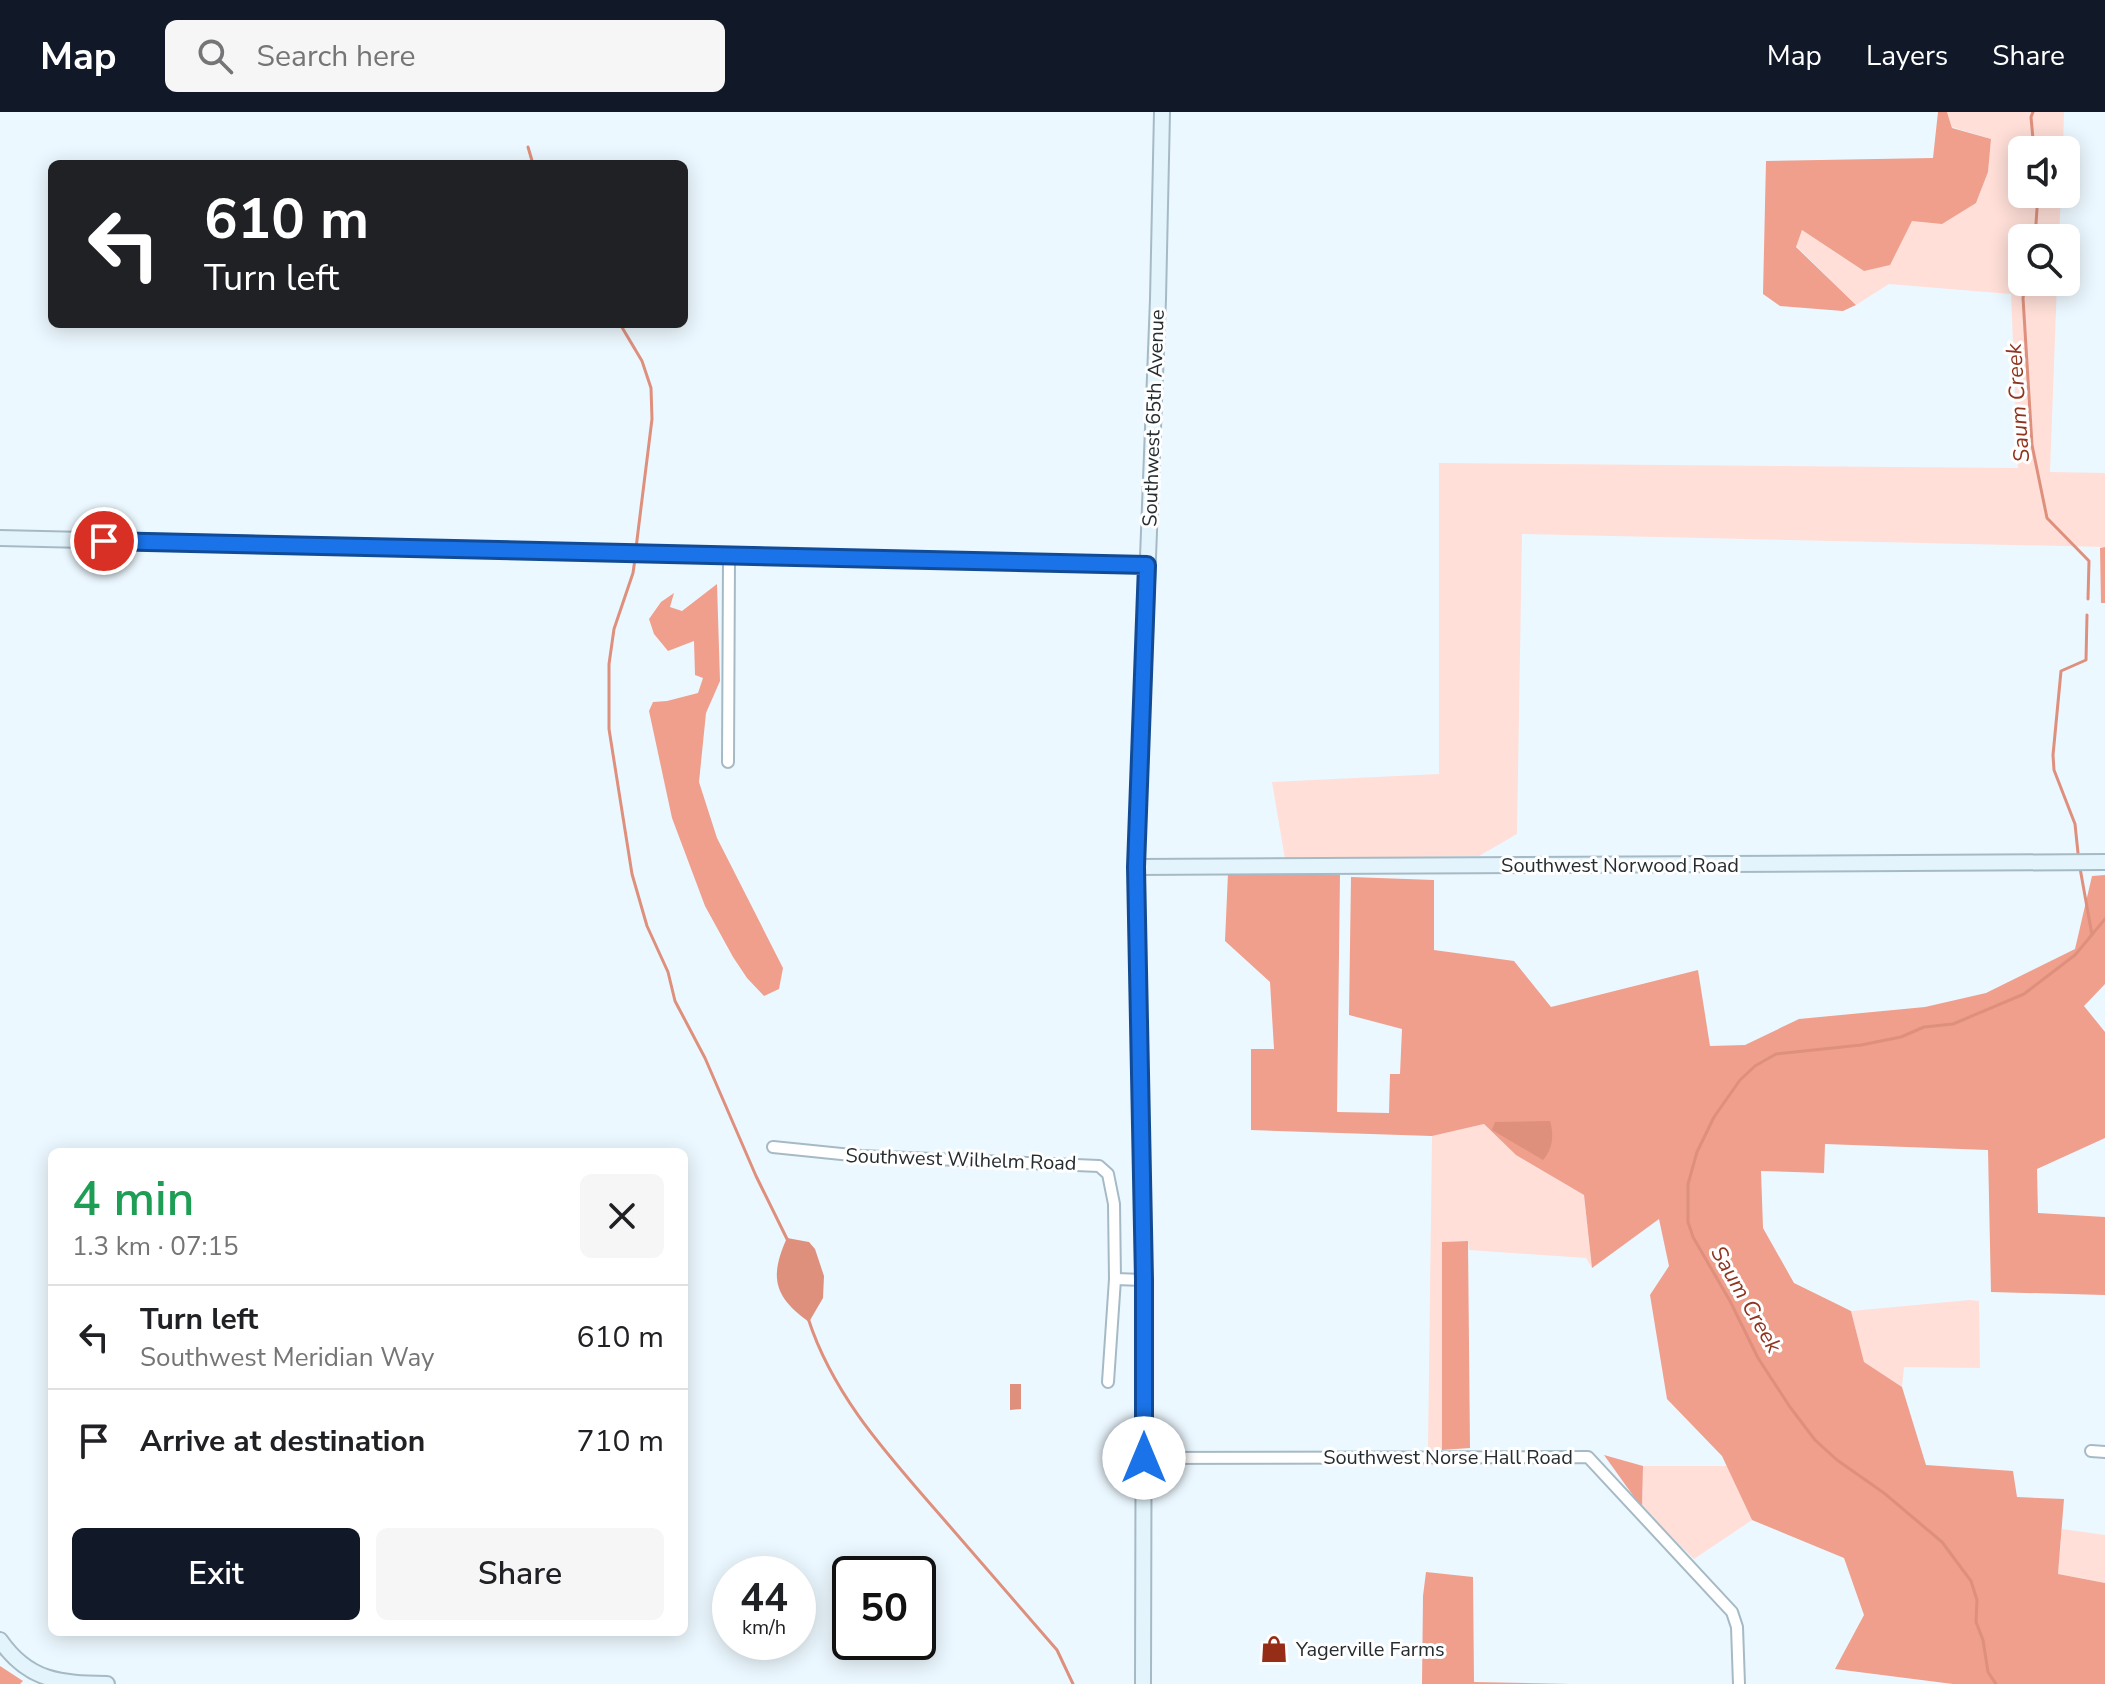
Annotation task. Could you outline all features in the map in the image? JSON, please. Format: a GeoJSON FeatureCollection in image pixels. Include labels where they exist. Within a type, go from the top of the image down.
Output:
{"type":"FeatureCollection","features":[{"type":"Feature","properties":{"kind":"street","name":"Southwest 65th Avenue"},"geometry":{"type":"LineString","coordinates":[[1143,1684],[1144,1280],[1136,867],[1158,299],[1162,112]]}},
{"type":"Feature","properties":{"kind":"street"},"geometry":{"type":"LineString","coordinates":[[0,538],[1147,565]]}},
{"type":"Feature","properties":{"kind":"street"},"geometry":{"type":"LineString","coordinates":[[728,762],[729,557]]}},
{"type":"Feature","properties":{"kind":"street","name":"Southwest Norwood Road"},"geometry":{"type":"LineString","coordinates":[[1136,867],[2105,862]]}},
{"type":"Feature","properties":{"kind":"street","name":"Southwest Wilhelm Road"},"geometry":{"type":"LineString","coordinates":[[773,1147],[861,1156],[1099,1166],[1108,1174],[1112,1185],[1115,1279]]}},
{"type":"Feature","properties":{"kind":"street"},"geometry":{"type":"LineString","coordinates":[[1108,1382],[1115,1279],[1144,1280]]}},
{"type":"Feature","properties":{"kind":"street"},"geometry":{"type":"LineString","coordinates":[[2091,1451],[2105,1452]]}},
{"type":"Feature","properties":{"kind":"street","name":"Southwest Norse Hall Road"},"geometry":{"type":"LineString","coordinates":[[1144,1458],[1588,1457],[1732,1612],[1737,1627],[1739,1684]]}},
{"type":"Feature","properties":{"kind":"street"},"geometry":{"type":"LineString","coordinates":[[0,1640],[28,1669],[60,1683],[107,1684]]}},
{"type":"Feature","properties":{"kind":"shaded area"},"geometry":{"type":"Polygon","coordinates":[[[1938,112],[1947,112],[1952,128],[1991,139],[1988,172],[1976,203],[1942,224],[1912,221],[1890,265],[1864,271],[1802,230],[1796,247],[1856,305],[1843,311],[1780,306],[1763,294],[1766,161],[1933,158],[1938,112]]]}},
{"type":"Feature","properties":{"kind":"shaded area"},"geometry":{"type":"Polygon","coordinates":[[[1947,112],[2064,112],[2063,136],[2008,136],[2008,208],[2060,208],[2060,224],[2008,224],[2008,294],[1889,284],[1856,305],[1796,246],[1802,230],[1864,271],[1912,220],[1976,203],[1988,172],[1991,139],[1952,127],[1947,112]]]}},
{"type":"Feature","properties":{"kind":"shaded area"},"geometry":{"type":"Polygon","coordinates":[[[2011,296],[2056,296],[2050,472],[2105,473],[2105,547],[1522,534],[1517,834],[1479,856],[1285,859],[1272,782],[1439,774],[1439,463],[2018,468],[2011,296]]]}},
{"type":"Feature","properties":{"kind":"shaded area"},"geometry":{"type":"Polygon","coordinates":[[[2105,547],[2105,603],[2101,603],[2100,548],[2105,547]]]}},
{"type":"Feature","properties":{"kind":"shaded area"},"geometry":{"type":"Polygon","coordinates":[[[717,584],[720,681],[706,713],[699,782],[717,838],[783,968],[779,989],[764,996],[733,957],[705,906],[672,818],[649,711],[653,702],[698,693],[703,678],[695,675],[694,641],[668,651],[654,634],[649,619],[661,602],[674,593],[670,607],[682,611],[717,584]]]}},
{"type":"Feature","properties":{"kind":"shaded area"},"geometry":{"type":"Polygon","coordinates":[[[1228,873],[1340,875],[1337,1112],[1389,1113],[1390,1074],[1400,1074],[1402,1029],[1349,1015],[1351,877],[1434,880],[1434,950],[1514,961],[1551,1007],[1698,970],[1710,1046],[1745,1045],[1799,1019],[1925,1007],[1986,993],[2075,949],[2092,876],[2105,875],[2105,984],[2084,1006],[2105,1032],[2105,1138],[2037,1169],[2038,1213],[2105,1217],[2105,1295],[1991,1292],[1988,1150],[1825,1144],[1824,1173],[1761,1171],[1763,1228],[1794,1283],[1851,1311],[1864,1362],[1902,1387],[1926,1465],[2013,1471],[2017,1497],[2064,1499],[2058,1574],[2105,1583],[2105,1684],[1953,1684],[1835,1669],[1864,1615],[1844,1558],[1752,1520],[1722,1456],[1667,1399],[1650,1295],[1669,1266],[1659,1219],[1592,1268],[1584,1195],[1516,1155],[1484,1124],[1432,1136],[1251,1130],[1251,1049],[1274,1049],[1270,982],[1225,941],[1228,873]]]}},
{"type":"Feature","properties":{"kind":"shaded area"},"geometry":{"type":"Polygon","coordinates":[[[1550,1121],[1552,1142],[1543,1160],[1492,1130],[1495,1122],[1550,1121]]]}},
{"type":"Feature","properties":{"kind":"shaded area"},"geometry":{"type":"Polygon","coordinates":[[[1484,1124],[1516,1155],[1584,1195],[1592,1268],[1586,1258],[1469,1250],[1468,1241],[1442,1242],[1442,1450],[1428,1452],[1432,1136],[1484,1124]]]}},
{"type":"Feature","properties":{"kind":"shaded area"},"geometry":{"type":"Polygon","coordinates":[[[787,1238],[809,1242],[815,1249],[824,1276],[823,1298],[809,1322],[788,1304],[778,1285],[778,1264],[787,1238]]]}},
{"type":"Feature","properties":{"kind":"shaded area"},"geometry":{"type":"Polygon","coordinates":[[[1468,1241],[1470,1448],[1442,1450],[1442,1242],[1468,1241]]]}},
{"type":"Feature","properties":{"kind":"shaded area"},"geometry":{"type":"Polygon","coordinates":[[[1979,1301],[1980,1368],[1904,1367],[1902,1387],[1864,1362],[1851,1311],[1979,1301]]]}},
{"type":"Feature","properties":{"kind":"shaded area"},"geometry":{"type":"Polygon","coordinates":[[[1010,1384],[1021,1384],[1021,1409],[1010,1410],[1010,1384]]]}},
{"type":"Feature","properties":{"kind":"shaded area"},"geometry":{"type":"Polygon","coordinates":[[[1604,1455],[1643,1466],[1642,1508],[1604,1455]]]}},
{"type":"Feature","properties":{"kind":"shaded area"},"geometry":{"type":"Polygon","coordinates":[[[1643,1466],[1727,1466],[1752,1520],[1694,1559],[1642,1508],[1643,1466]]]}},
{"type":"Feature","properties":{"kind":"shaded area"},"geometry":{"type":"Polygon","coordinates":[[[2062,1529],[2105,1535],[2105,1583],[2058,1574],[2062,1529]]]}},
{"type":"Feature","properties":{"kind":"shaded area"},"geometry":{"type":"Polygon","coordinates":[[[1426,1572],[1473,1577],[1474,1682],[1571,1684],[1422,1684],[1426,1572]]]}},
{"type":"Feature","properties":{"kind":"shaded area"},"geometry":{"type":"Polygon","coordinates":[[[0,1666],[23,1681],[20,1684],[0,1684],[0,1666]]]}},
{"type":"Feature","properties":{"kind":"waterway","name":"Saum Creek"},"geometry":{"type":"LineString","coordinates":[[2033,112],[2033,136]]}},
{"type":"Feature","properties":{"kind":"waterway"},"geometry":{"type":"LineString","coordinates":[[528,147],[532,160]]}},
{"type":"Feature","properties":{"kind":"waterway","name":"Saum Creek"},"geometry":{"type":"LineString","coordinates":[[2036,224],[2037,208]]}},
{"type":"Feature","properties":{"kind":"waterway","name":"Saum Creek"},"geometry":{"type":"LineString","coordinates":[[2023,296],[2032,445],[2047,518],[2089,561],[2088,599]]}},
{"type":"Feature","properties":{"kind":"waterway"},"geometry":{"type":"LineString","coordinates":[[622,328],[642,361],[651,388],[652,419],[636,548]]}},
{"type":"Feature","properties":{"kind":"waterway"},"geometry":{"type":"LineString","coordinates":[[635,559],[614,629],[609,664],[609,729],[632,874],[647,926],[668,972],[675,1001],[705,1058],[788,1241]]}},
{"type":"Feature","properties":{"kind":"waterway","name":"Saum Creek"},"geometry":{"type":"LineString","coordinates":[[2078,853],[2075,824],[2054,770],[2053,755],[2061,671],[2086,660],[2087,615]]}},
{"type":"Feature","properties":{"kind":"waterway","name":"Saum Creek"},"geometry":{"type":"LineString","coordinates":[[2080,868],[2092,935]]}},
{"type":"Feature","properties":{"kind":"waterway","name":"Saum Creek"},"geometry":{"type":"LineString","coordinates":[[1996,1684],[1988,1672],[1983,1640],[1976,1622],[1977,1600],[1971,1581],[1942,1542],[1884,1493],[1837,1460],[1815,1440],[1790,1407],[1758,1358],[1693,1237],[1688,1222],[1688,1184],[1697,1152],[1714,1117],[1740,1080],[1755,1066],[1776,1054],[1861,1045],[1901,1037],[1924,1027],[1953,1024],[2024,994],[2075,955],[2105,919]]}},
{"type":"Feature","properties":{"kind":"waterway"},"geometry":{"type":"LineString","coordinates":[[808,1318],[832,1373],[864,1423],[1057,1650],[1073,1684]]}},
{"type":"Feature","properties":{"kind":"place","name":"Yagerville Farms"},"geometry":{"type":"Point","coordinates":[1274,1649]}},
{"type":"Feature","properties":{"kind":"route"},"geometry":{"type":"LineString","coordinates":[[104,541],[1147,565],[1136,867],[1144,1280],[1144,1458]]}}]}
